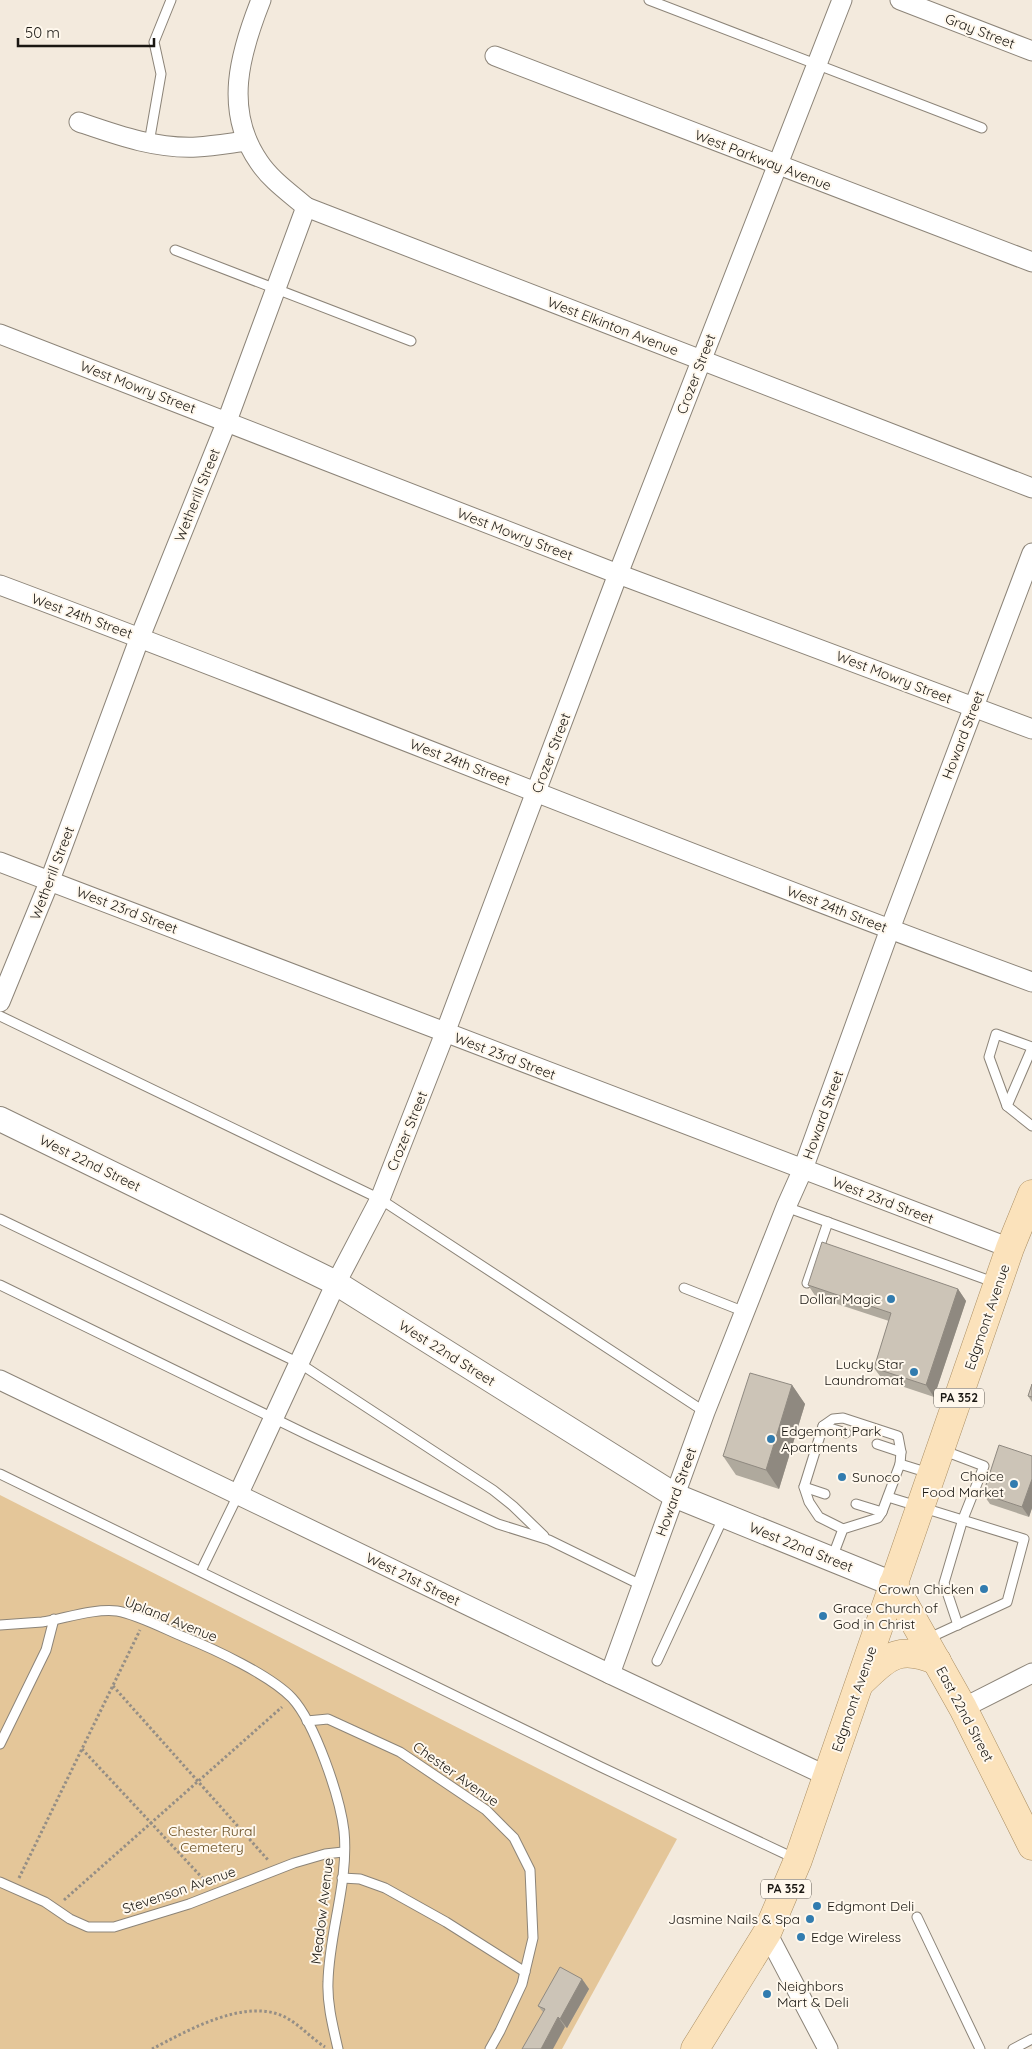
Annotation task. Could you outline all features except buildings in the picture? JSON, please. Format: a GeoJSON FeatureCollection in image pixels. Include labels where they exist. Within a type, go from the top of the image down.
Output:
{"type":"FeatureCollection","features":[{"type":"Feature","properties":{"kind":"main road","name":"Edgmont Avenue"},"geometry":{"type":"LineString","coordinates":[[695,2049],[767,1932],[798,1860],[1010,1248],[1029,1210]]}},
{"type":"Feature","properties":{"kind":"main road","name":"East 22nd Street"},"geometry":{"type":"LineString","coordinates":[[893,1584],[963,1708],[1032,1846]]}},
{"type":"Feature","properties":{"kind":"main road"},"geometry":{"type":"LineString","coordinates":[[859,1683],[883,1661],[901,1654],[911,1652],[920,1654],[931,1650]]}},
{"type":"Feature","properties":{"kind":"street"},"geometry":{"type":"LineString","coordinates":[[261,0],[239,65],[237,99],[240,121],[247,141],[258,162],[275,180],[306,207]]}},
{"type":"Feature","properties":{"kind":"street","name":"Crozer Street"},"geometry":{"type":"LineString","coordinates":[[238,1495],[336,1283],[380,1199],[537,792],[618,574],[842,0]]}},
{"type":"Feature","properties":{"kind":"street","name":"Gray Street"},"geometry":{"type":"LineString","coordinates":[[900,0],[1032,51]]}},
{"type":"Feature","properties":{"kind":"street","name":"West Parkway Avenue"},"geometry":{"type":"LineString","coordinates":[[495,56],[1032,262]]}},
{"type":"Feature","properties":{"kind":"street"},"geometry":{"type":"LineString","coordinates":[[79,122],[149,144],[196,147],[247,141]]}},
{"type":"Feature","properties":{"kind":"street","name":"Wetherill Street"},"geometry":{"type":"LineString","coordinates":[[0,1002],[50,880],[140,637],[227,421],[306,207]]}},
{"type":"Feature","properties":{"kind":"street","name":"West Elkinton Avenue"},"geometry":{"type":"LineString","coordinates":[[306,207],[1032,488]]}},
{"type":"Feature","properties":{"kind":"street","name":"West Mowry Street"},"geometry":{"type":"LineString","coordinates":[[0,334],[618,574],[1032,729]]}},
{"type":"Feature","properties":{"kind":"street","name":"Howard Street"},"geometry":{"type":"LineString","coordinates":[[610,1674],[705,1412],[786,1207],[803,1170],[890,929],[1032,554]]}},
{"type":"Feature","properties":{"kind":"street","name":"West 24th Street"},"geometry":{"type":"LineString","coordinates":[[0,585],[140,637],[890,929],[1032,982]]}},
{"type":"Feature","properties":{"kind":"street","name":"West 23rd Street"},"geometry":{"type":"LineString","coordinates":[[0,862],[1010,1248]]}},
{"type":"Feature","properties":{"kind":"street","name":"West 22nd Street"},"geometry":{"type":"LineString","coordinates":[[0,1119],[336,1283],[676,1496],[893,1584]]}},
{"type":"Feature","properties":{"kind":"street","name":"West 21st Street"},"geometry":{"type":"LineString","coordinates":[[0,1380],[610,1674],[827,1776]]}},
{"type":"Feature","properties":{"kind":"street"},"geometry":{"type":"LineString","coordinates":[[963,1708],[1032,1672]]}},
{"type":"Feature","properties":{"kind":"street"},"geometry":{"type":"LineString","coordinates":[[767,1932],[828,2049]]}},
{"type":"Feature","properties":{"kind":"lane"},"geometry":{"type":"LineString","coordinates":[[149,144],[161,74],[154,42],[171,0]]}},
{"type":"Feature","properties":{"kind":"lane"},"geometry":{"type":"LineString","coordinates":[[649,0],[982,128]]}},
{"type":"Feature","properties":{"kind":"lane"},"geometry":{"type":"LineString","coordinates":[[175,250],[274,290],[411,341]]}},
{"type":"Feature","properties":{"kind":"lane"},"geometry":{"type":"LineString","coordinates":[[0,1016],[380,1199],[705,1412]]}},
{"type":"Feature","properties":{"kind":"lane"},"geometry":{"type":"LineString","coordinates":[[1007,1106],[1032,1048],[996,1034],[989,1057],[1007,1106],[1032,1126]]}},
{"type":"Feature","properties":{"kind":"lane"},"geometry":{"type":"LineString","coordinates":[[786,1207],[998,1284]]}},
{"type":"Feature","properties":{"kind":"lane"},"geometry":{"type":"LineString","coordinates":[[0,1219],[299,1363],[494,1490],[513,1506],[539,1533],[549,1540]]}},
{"type":"Feature","properties":{"kind":"lane"},"geometry":{"type":"LineString","coordinates":[[807,1283],[828,1222]]}},
{"type":"Feature","properties":{"kind":"lane"},"geometry":{"type":"LineString","coordinates":[[0,1286],[273,1419],[498,1524],[549,1540],[641,1585]]}},
{"type":"Feature","properties":{"kind":"lane"},"geometry":{"type":"LineString","coordinates":[[684,1288],[746,1312]]}},
{"type":"Feature","properties":{"kind":"lane"},"geometry":{"type":"LineString","coordinates":[[843,1418],[898,1436],[901,1452],[900,1464],[878,1518],[843,1529],[819,1517],[809,1502],[804,1487],[823,1426],[833,1419],[843,1418]]}},
{"type":"Feature","properties":{"kind":"lane"},"geometry":{"type":"LineString","coordinates":[[823,1426],[846,1434]]}},
{"type":"Feature","properties":{"kind":"lane"},"geometry":{"type":"LineString","coordinates":[[876,1444],[901,1452]]}},
{"type":"Feature","properties":{"kind":"lane"},"geometry":{"type":"LineString","coordinates":[[900,1464],[936,1462],[984,1466],[963,1519],[944,1582],[958,1624]]}},
{"type":"Feature","properties":{"kind":"lane"},"geometry":{"type":"LineString","coordinates":[[0,1474],[601,1767],[798,1860]]}},
{"type":"Feature","properties":{"kind":"lane"},"geometry":{"type":"LineString","coordinates":[[804,1487],[825,1494]]}},
{"type":"Feature","properties":{"kind":"lane"},"geometry":{"type":"LineString","coordinates":[[201,1571],[238,1495]]}},
{"type":"Feature","properties":{"kind":"lane"},"geometry":{"type":"LineString","coordinates":[[888,1497],[1024,1539],[1007,1602],[958,1624],[931,1650]]}},
{"type":"Feature","properties":{"kind":"lane"},"geometry":{"type":"LineString","coordinates":[[856,1504],[882,1512]]}},
{"type":"Feature","properties":{"kind":"lane"},"geometry":{"type":"LineString","coordinates":[[657,1661],[724,1516]]}},
{"type":"Feature","properties":{"kind":"lane"},"geometry":{"type":"LineString","coordinates":[[831,1559],[843,1529]]}},
{"type":"Feature","properties":{"kind":"lane","name":"Upland Avenue"},"geometry":{"type":"LineString","coordinates":[[0,1625],[116,1611],[201,1644],[256,1672],[292,1698],[307,1721]]}},
{"type":"Feature","properties":{"kind":"lane"},"geometry":{"type":"LineString","coordinates":[[0,1744],[46,1650],[54,1619]]}},
{"type":"Feature","properties":{"kind":"lane","name":"Chester Avenue"},"geometry":{"type":"LineString","coordinates":[[307,1721],[328,1719],[400,1752],[486,1810],[514,1838],[530,1870],[533,1938],[514,2000],[490,2049]]}},
{"type":"Feature","properties":{"kind":"lane","name":"Meadow Avenue"},"geometry":{"type":"LineString","coordinates":[[307,1721],[314,1731],[332,1784],[344,1831],[342,1878],[328,1982],[331,2020],[338,2049]]}},
{"type":"Feature","properties":{"kind":"lane","name":"Stevenson Avenue"},"geometry":{"type":"LineString","coordinates":[[0,1882],[15,1887],[45,1902],[70,1920],[88,1928],[114,1927],[189,1904],[277,1869],[325,1854],[343,1852]]}},
{"type":"Feature","properties":{"kind":"lane"},"geometry":{"type":"LineString","coordinates":[[342,1878],[360,1879],[385,1888],[439,1918],[524,1972]]}},
{"type":"Feature","properties":{"kind":"lane"},"geometry":{"type":"LineString","coordinates":[[917,1917],[980,2049]]}},
{"type":"Feature","properties":{"kind":"lane"},"geometry":{"type":"LineString","coordinates":[[1013,2049],[1032,2039]]}},
{"type":"Feature","properties":{"kind":"path"},"geometry":{"type":"LineString","coordinates":[[15,1887],[145,1621]]}},
{"type":"Feature","properties":{"kind":"path"},"geometry":{"type":"LineString","coordinates":[[113,1686],[277,1869]]}},
{"type":"Feature","properties":{"kind":"path"},"geometry":{"type":"LineString","coordinates":[[55,1909],[292,1698]]}},
{"type":"Feature","properties":{"kind":"path"},"geometry":{"type":"LineString","coordinates":[[82,1749],[217,1893]]}},
{"type":"Feature","properties":{"kind":"path"},"geometry":{"type":"LineString","coordinates":[[152,2049],[209,2020],[240,2013],[266,2012],[284,2016],[327,2049]]}},
{"type":"Feature","properties":{"kind":"green space","name":"Chester Rural Cemetery"},"geometry":{"type":"Polygon","coordinates":[[[0,1495],[677,1839],[562,2049],[0,2049],[0,1495]]]}},
{"type":"Feature","properties":{"kind":"place","name":"Dollar Magic"},"geometry":{"type":"Point","coordinates":[891,1299]}},
{"type":"Feature","properties":{"kind":"place","name":"Lucky Star Laundromat"},"geometry":{"type":"Point","coordinates":[914,1372]}},
{"type":"Feature","properties":{"kind":"place","name":"Edgemont Park Apartments"},"geometry":{"type":"Point","coordinates":[771,1439]}},
{"type":"Feature","properties":{"kind":"place","name":"Sunoco"},"geometry":{"type":"Point","coordinates":[842,1477]}},
{"type":"Feature","properties":{"kind":"place","name":"Choice Food Market"},"geometry":{"type":"Point","coordinates":[1014,1484]}},
{"type":"Feature","properties":{"kind":"place","name":"Crown Chicken"},"geometry":{"type":"Point","coordinates":[984,1589]}},
{"type":"Feature","properties":{"kind":"place","name":"Grace Church of God in Christ"},"geometry":{"type":"Point","coordinates":[823,1616]}},
{"type":"Feature","properties":{"kind":"place","name":"Edgmont Deli"},"geometry":{"type":"Point","coordinates":[817,1906]}},
{"type":"Feature","properties":{"kind":"place","name":"Jasmine Nails & Spa"},"geometry":{"type":"Point","coordinates":[810,1919]}},
{"type":"Feature","properties":{"kind":"place","name":"Edge Wireless"},"geometry":{"type":"Point","coordinates":[801,1937]}},
{"type":"Feature","properties":{"kind":"place","name":"Neighbors Mart & Deli"},"geometry":{"type":"Point","coordinates":[767,1994]}}]}
